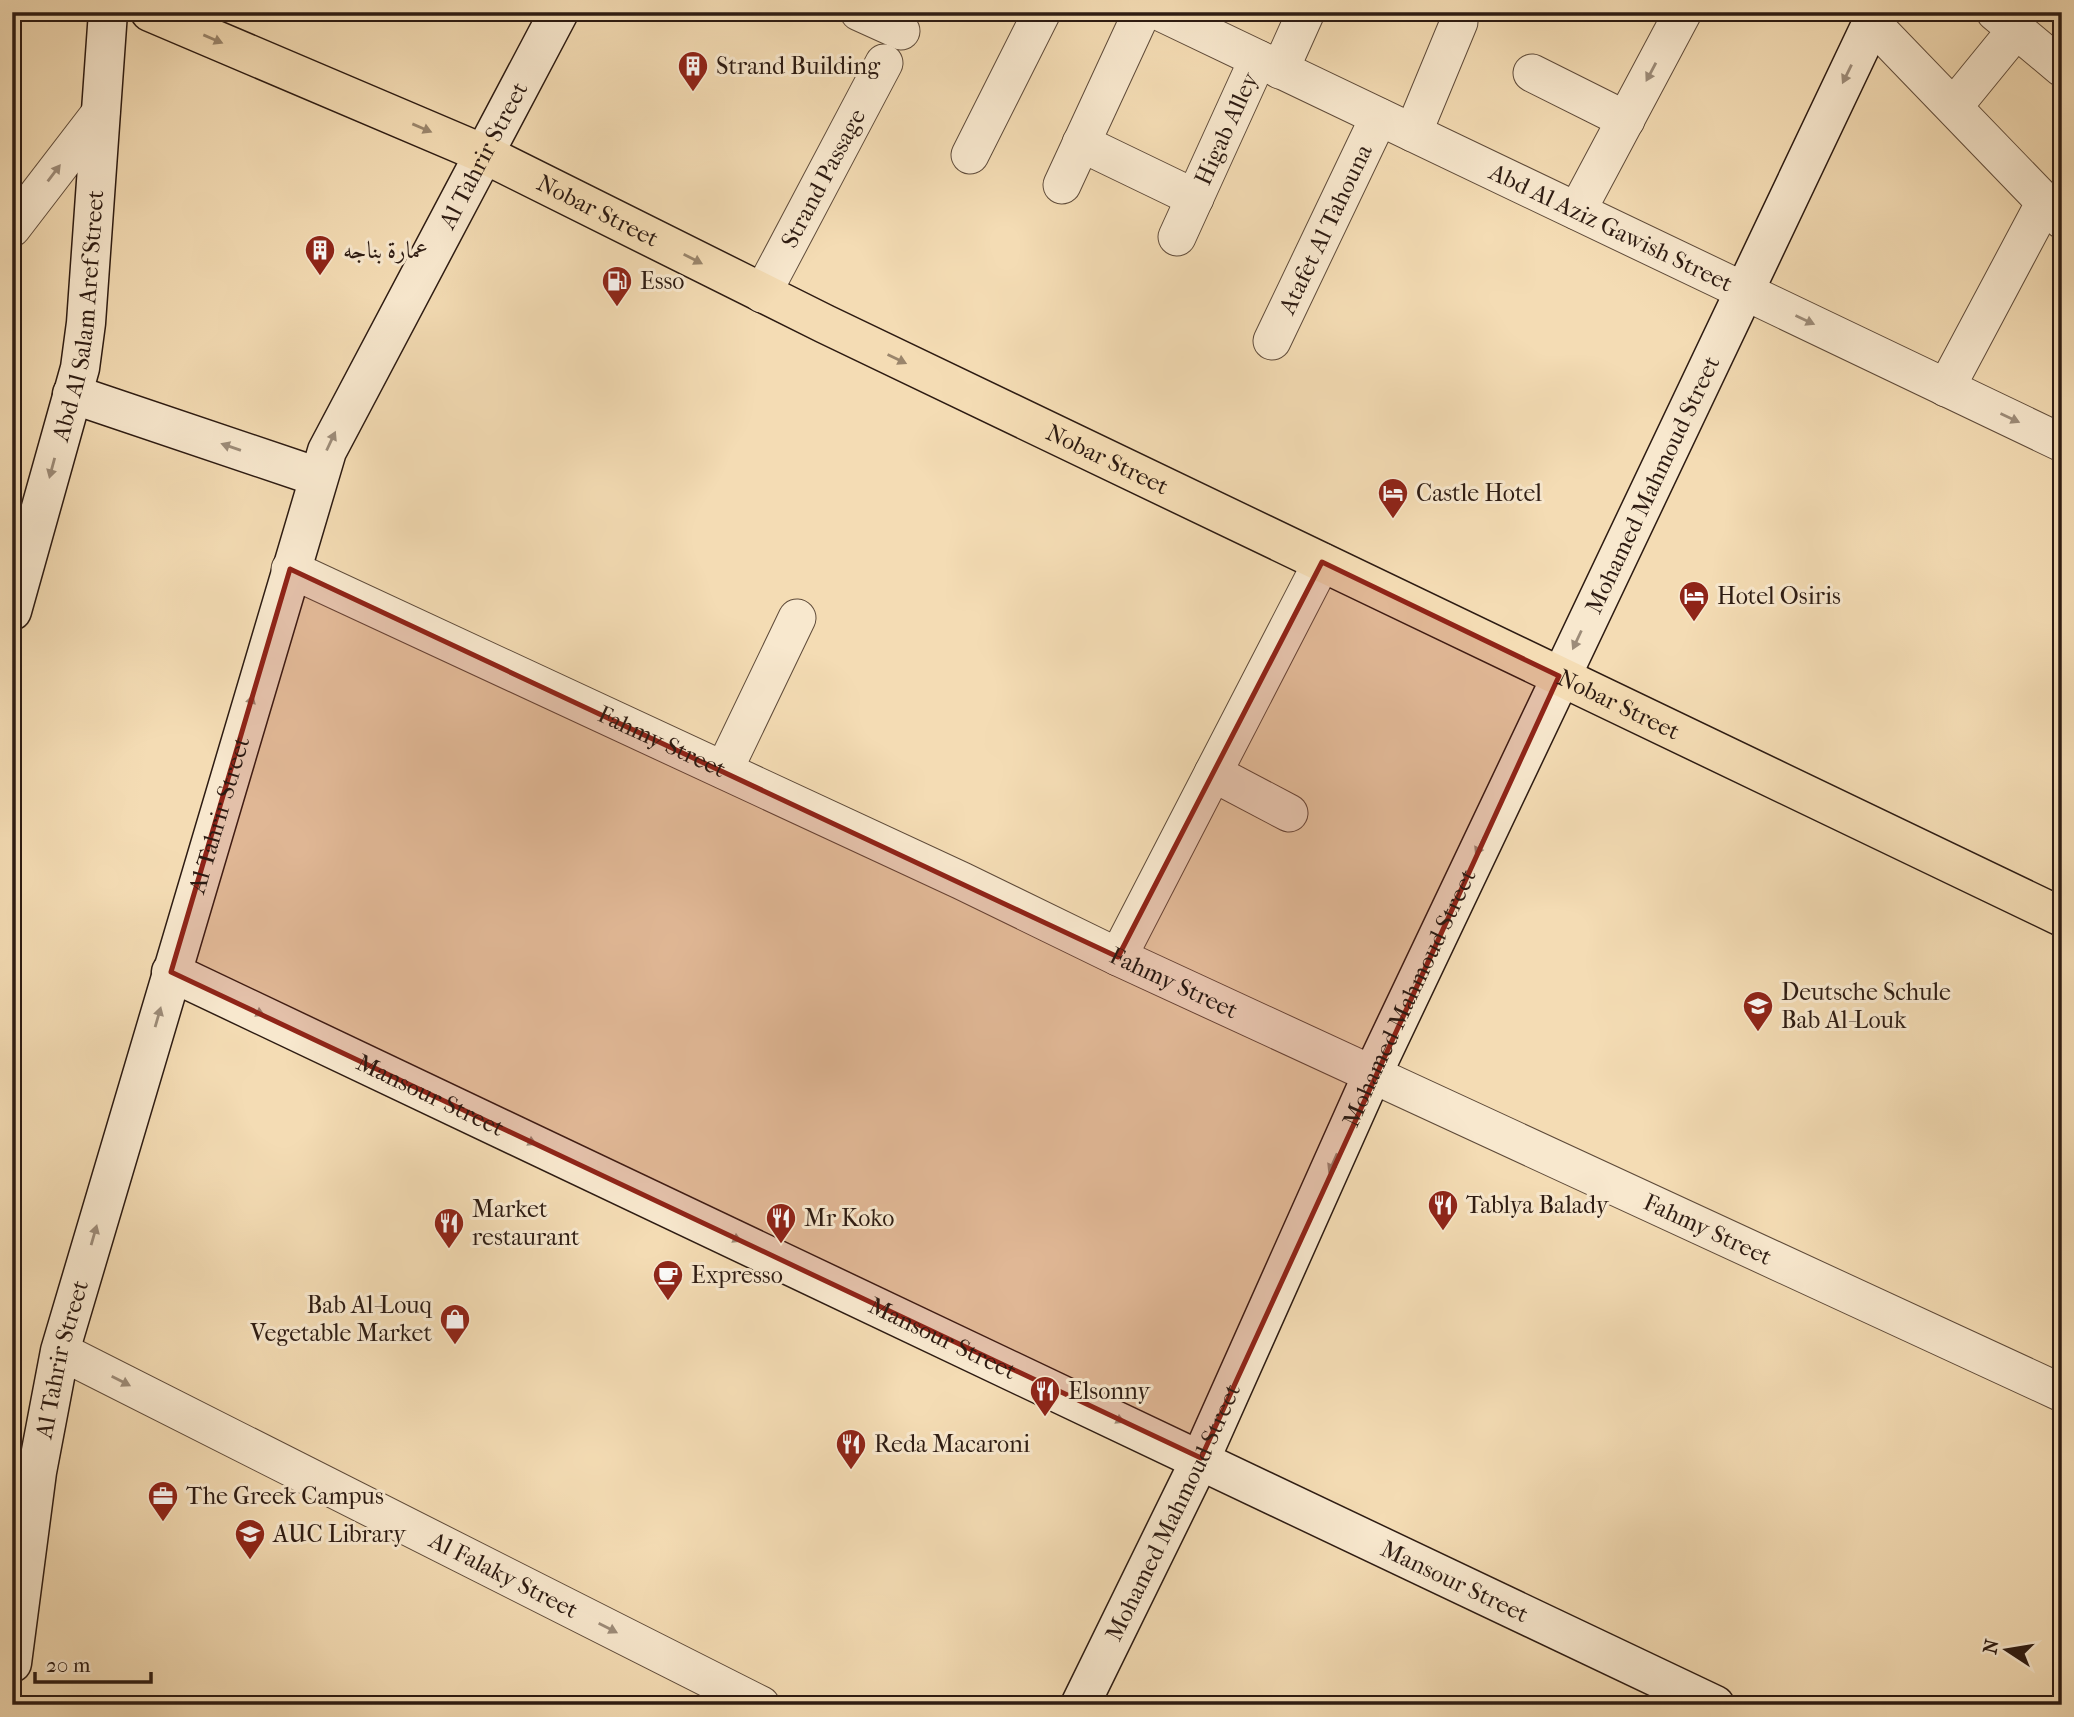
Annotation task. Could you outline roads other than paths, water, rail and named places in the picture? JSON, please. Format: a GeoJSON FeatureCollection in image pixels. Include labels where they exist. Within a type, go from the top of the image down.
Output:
{"type":"FeatureCollection","features":[{"type":"Feature","properties":{"kind":"main road","name":"Nobar Street"},"geometry":{"type":"LineString","coordinates":[[150,12],[484,154],[762,294],[2062,917]]}},
{"type":"Feature","properties":{"kind":"street","name":"Abd Al Salam Aref Street"},"geometry":{"type":"LineString","coordinates":[[12,611],[80,368],[86,323],[107,12]]}},
{"type":"Feature","properties":{"kind":"street","name":"Al Tahrir Street"},"geometry":{"type":"LineString","coordinates":[[12,1663],[25,1458],[60,1350],[318,477],[345,412],[559,12]]}},
{"type":"Feature","properties":{"kind":"street"},"geometry":{"type":"LineString","coordinates":[[859,12],[901,31]]}},
{"type":"Feature","properties":{"kind":"street"},"geometry":{"type":"LineString","coordinates":[[970,155],[1041,12]]}},
{"type":"Feature","properties":{"kind":"street"},"geometry":{"type":"LineString","coordinates":[[1062,185],[1142,12]]}},
{"type":"Feature","properties":{"kind":"street","name":"Abd Al Aziz Gawish Street"},"geometry":{"type":"LineString","coordinates":[[1160,12],[2062,443]]}},
{"type":"Feature","properties":{"kind":"street","name":"Higab Alley"},"geometry":{"type":"LineString","coordinates":[[1177,237],[1195,198],[1269,64],[1306,12]]}},
{"type":"Feature","properties":{"kind":"street"},"geometry":{"type":"LineString","coordinates":[[1577,211],[1684,12]]}},
{"type":"Feature","properties":{"kind":"street"},"geometry":{"type":"LineString","coordinates":[[1874,18],[2053,211],[1946,388]]}},
{"type":"Feature","properties":{"kind":"street","name":"Mohamed Mahmoud Street"},"geometry":{"type":"LineString","coordinates":[[1080,1705],[1201,1458],[1372,1075],[1559,677],[1874,18]]}},
{"type":"Feature","properties":{"kind":"street"},"geometry":{"type":"LineString","coordinates":[[1954,106],[2005,21],[2062,68]]}},
{"type":"Feature","properties":{"kind":"street"},"geometry":{"type":"LineString","coordinates":[[1413,133],[1460,22]]}},
{"type":"Feature","properties":{"kind":"street","name":"Strand Passage"},"geometry":{"type":"LineString","coordinates":[[762,294],[884,63]]}},
{"type":"Feature","properties":{"kind":"street"},"geometry":{"type":"LineString","coordinates":[[1532,73],[1626,120]]}},
{"type":"Feature","properties":{"kind":"street"},"geometry":{"type":"LineString","coordinates":[[12,228],[101,112]]}},
{"type":"Feature","properties":{"kind":"street","name":"Atafet Al Tahouna"},"geometry":{"type":"LineString","coordinates":[[1272,341],[1379,117]]}},
{"type":"Feature","properties":{"kind":"street","name":"Higab Alley"},"geometry":{"type":"LineString","coordinates":[[1081,144],[1195,198]]}},
{"type":"Feature","properties":{"kind":"street"},"geometry":{"type":"LineString","coordinates":[[72,394],[318,477]]}},
{"type":"Feature","properties":{"kind":"street"},"geometry":{"type":"LineString","coordinates":[[1118,957],[1322,562]]}},
{"type":"Feature","properties":{"kind":"street","name":"Fahmy Street"},"geometry":{"type":"LineString","coordinates":[[290,569],[1118,957],[2062,1393]]}},
{"type":"Feature","properties":{"kind":"street"},"geometry":{"type":"LineString","coordinates":[[724,771],[797,618]]}},
{"type":"Feature","properties":{"kind":"street"},"geometry":{"type":"LineString","coordinates":[[1213,773],[1289,813]]}},
{"type":"Feature","properties":{"kind":"street","name":"Mansour Street"},"geometry":{"type":"LineString","coordinates":[[171,972],[1201,1458],[1715,1705]]}},
{"type":"Feature","properties":{"kind":"street","name":"Al Falaky Street"},"geometry":{"type":"LineString","coordinates":[[60,1350],[761,1705]]}},
{"type":"Feature","properties":{"kind":"place","name":"Strand Building"},"geometry":{"type":"Point","coordinates":[693,93]}},
{"type":"Feature","properties":{"kind":"place","name":"عمارة بناجه"},"geometry":{"type":"Point","coordinates":[320,277]}},
{"type":"Feature","properties":{"kind":"place","name":"Esso"},"geometry":{"type":"Point","coordinates":[617,308]}},
{"type":"Feature","properties":{"kind":"place","name":"Castle Hotel"},"geometry":{"type":"Point","coordinates":[1393,520]}},
{"type":"Feature","properties":{"kind":"place","name":"Hotel Osiris"},"geometry":{"type":"Point","coordinates":[1694,623]}},
{"type":"Feature","properties":{"kind":"place","name":"Deutsche Schule Bab Al-Louk"},"geometry":{"type":"Point","coordinates":[1758,1033]}},
{"type":"Feature","properties":{"kind":"place","name":"Tablya Balady"},"geometry":{"type":"Point","coordinates":[1443,1232]}},
{"type":"Feature","properties":{"kind":"place","name":"Mr Koko"},"geometry":{"type":"Point","coordinates":[781,1245]}},
{"type":"Feature","properties":{"kind":"place","name":"Market restaurant"},"geometry":{"type":"Point","coordinates":[449,1250]}},
{"type":"Feature","properties":{"kind":"place","name":"Expresso"},"geometry":{"type":"Point","coordinates":[668,1302]}},
{"type":"Feature","properties":{"kind":"place","name":"Bab Al-Louq Vegetable Market"},"geometry":{"type":"Point","coordinates":[455,1346]}},
{"type":"Feature","properties":{"kind":"place","name":"Elsonny"},"geometry":{"type":"Point","coordinates":[1045,1418]}},
{"type":"Feature","properties":{"kind":"place","name":"Reda Macaroni"},"geometry":{"type":"Point","coordinates":[851,1471]}},
{"type":"Feature","properties":{"kind":"place","name":"The Greek Campus"},"geometry":{"type":"Point","coordinates":[163,1523]}},
{"type":"Feature","properties":{"kind":"place","name":"AUC Library"},"geometry":{"type":"Point","coordinates":[250,1561]}}]}
